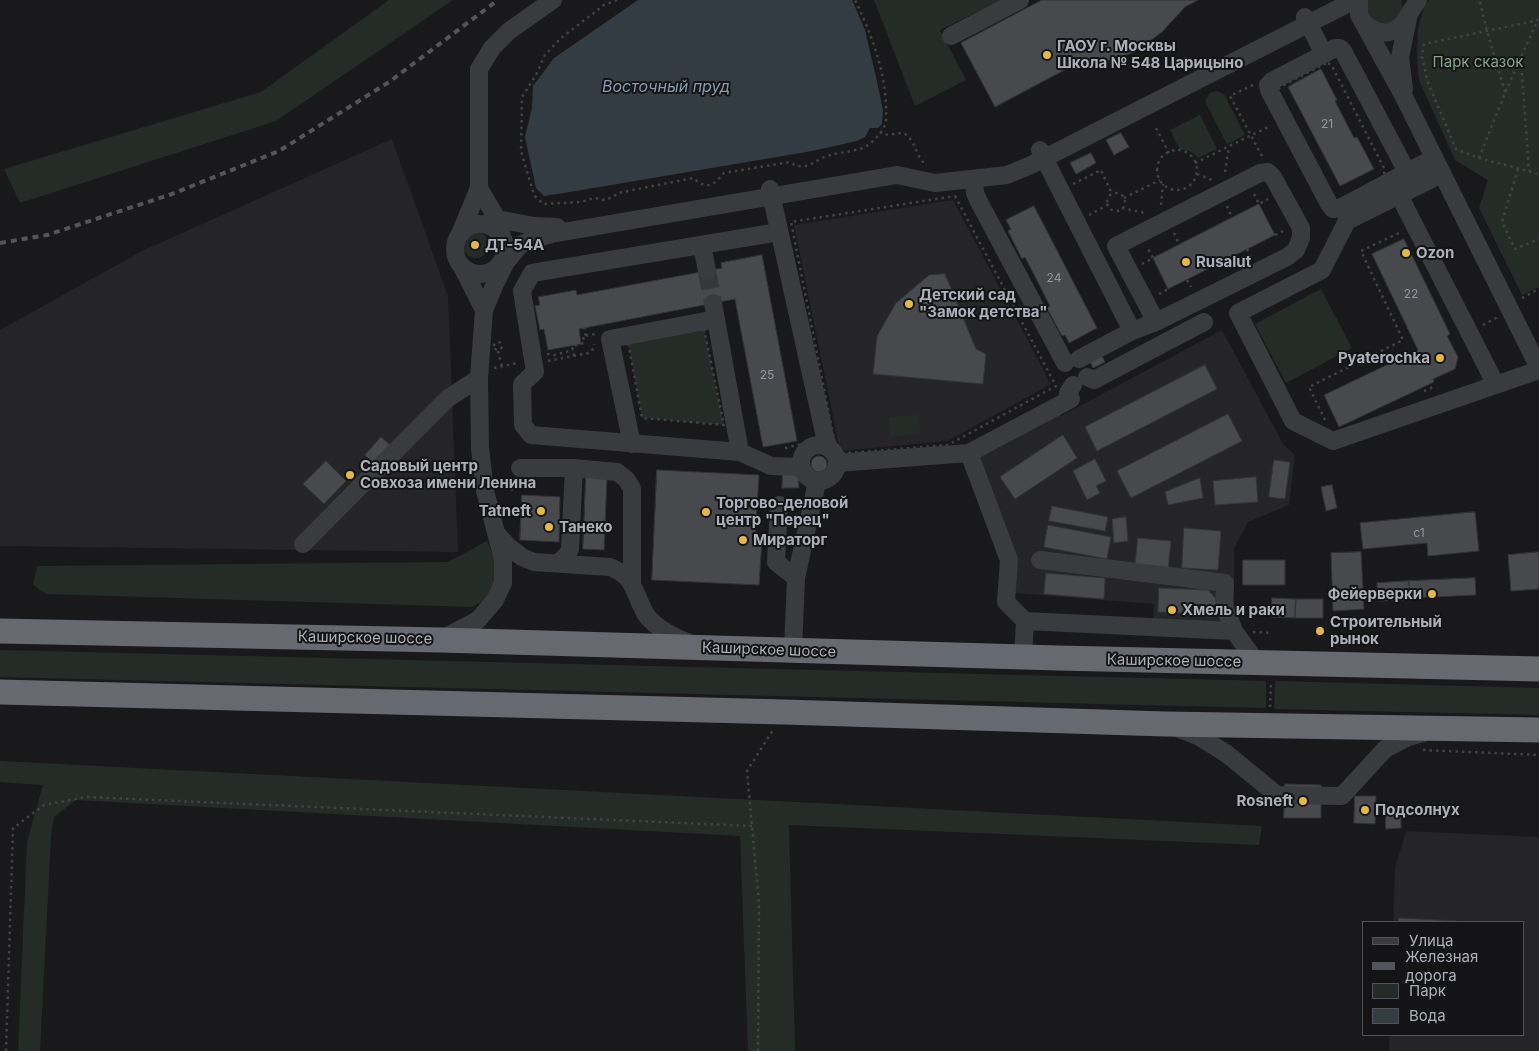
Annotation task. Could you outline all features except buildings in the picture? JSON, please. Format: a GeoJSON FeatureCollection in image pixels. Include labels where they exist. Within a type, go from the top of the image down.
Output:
{"type":"FeatureCollection","features":[{"type":"Feature","properties":{"kind":"highway","name":"Каширское шоссе"},"geometry":{"type":"LineString","coordinates":[[0,631],[441,640],[1023,658],[1264,672],[1539,669]]}},
{"type":"Feature","properties":{"kind":"highway"},"geometry":{"type":"LineString","coordinates":[[11,692],[1165,724],[1539,730]]}},
{"type":"Feature","properties":{"kind":"street"},"geometry":{"type":"LineString","coordinates":[[484,310],[457,258],[455,250],[456,241],[478,188],[479,69],[492,48],[509,30],[553,0]]}},
{"type":"Feature","properties":{"kind":"street"},"geometry":{"type":"LineString","coordinates":[[951,36],[1020,0]]}},
{"type":"Feature","properties":{"kind":"street"},"geometry":{"type":"LineString","coordinates":[[1307,20],[1338,0]]}},
{"type":"Feature","properties":{"kind":"street"},"geometry":{"type":"LineString","coordinates":[[497,219],[519,224],[555,227],[897,175],[935,183],[1007,175],[1042,154],[1307,20],[1351,2],[1359,2],[1359,15],[1404,96],[1538,365],[1496,385],[1333,441],[1293,421],[1238,313],[1322,270],[1348,221],[1399,195],[1438,166]]}},
{"type":"Feature","properties":{"kind":"street"},"geometry":{"type":"LineString","coordinates":[[1364,23],[1371,29],[1380,32],[1398,29],[1405,23],[1412,5]]}},
{"type":"Feature","properties":{"kind":"street"},"geometry":{"type":"LineString","coordinates":[[1404,96],[1400,57],[1412,5]]}},
{"type":"Feature","properties":{"kind":"street"},"geometry":{"type":"LineString","coordinates":[[1307,20],[1324,54]]}},
{"type":"Feature","properties":{"kind":"street"},"geometry":{"type":"LineString","coordinates":[[1407,172],[1340,48],[1335,48],[1272,81],[1268,85],[1333,209],[1340,208],[1407,172],[1438,166]]}},
{"type":"Feature","properties":{"kind":"street"},"geometry":{"type":"LineString","coordinates":[[441,640],[478,620],[495,600],[503,582],[503,559],[485,491],[480,448],[484,373],[484,310],[506,262],[520,245],[551,234],[771,193],[898,166],[936,175],[1006,167],[1042,154]]}},
{"type":"Feature","properties":{"kind":"street"},"geometry":{"type":"LineString","coordinates":[[1042,154],[1132,331]]}},
{"type":"Feature","properties":{"kind":"street"},"geometry":{"type":"LineString","coordinates":[[1077,393],[1063,378],[1063,366],[1287,257],[1296,250],[1301,238],[1301,228],[1273,176],[1268,172],[1260,173],[1094,258]]}},
{"type":"Feature","properties":{"kind":"street"},"geometry":{"type":"LineString","coordinates":[[974,179],[975,193],[978,200],[1072,361],[1087,365],[1088,371],[1077,393]]}},
{"type":"Feature","properties":{"kind":"street"},"geometry":{"type":"LineString","coordinates":[[478,188],[497,219],[504,244],[506,262]]}},
{"type":"Feature","properties":{"kind":"street"},"geometry":{"type":"LineString","coordinates":[[771,193],[785,227],[824,437],[833,456],[834,474],[824,481],[811,481],[800,467],[800,461],[806,450],[817,445],[833,456],[969,452],[1077,393],[1094,380],[1204,322]]}},
{"type":"Feature","properties":{"kind":"street"},"geometry":{"type":"LineString","coordinates":[[1399,195],[1496,385]]}},
{"type":"Feature","properties":{"kind":"street"},"geometry":{"type":"LineString","coordinates":[[460,234],[466,228],[481,224],[496,230],[504,244],[502,260],[491,271],[483,274],[475,273],[461,265]]}},
{"type":"Feature","properties":{"kind":"street"},"geometry":{"type":"LineString","coordinates":[[785,227],[702,245],[532,273],[522,291],[535,372],[522,384],[523,425],[531,435],[740,452],[771,466],[800,467]]}},
{"type":"Feature","properties":{"kind":"street"},"geometry":{"type":"LineString","coordinates":[[702,245],[706,271]]}},
{"type":"Feature","properties":{"kind":"street"},"geometry":{"type":"LineString","coordinates":[[1116,246],[1158,321],[1171,340]]}},
{"type":"Feature","properties":{"kind":"street"},"geometry":{"type":"LineString","coordinates":[[632,444],[610,339],[711,317],[740,452]]}},
{"type":"Feature","properties":{"kind":"street"},"geometry":{"type":"LineString","coordinates":[[303,544],[447,399],[484,373]]}},
{"type":"Feature","properties":{"kind":"street"},"geometry":{"type":"LineString","coordinates":[[969,452],[1001,550],[1009,560],[1006,602],[1024,621],[1234,631]]}},
{"type":"Feature","properties":{"kind":"street"},"geometry":{"type":"LineString","coordinates":[[520,468],[574,468],[617,472],[626,478],[632,488],[632,584]]}},
{"type":"Feature","properties":{"kind":"street"},"geometry":{"type":"LineString","coordinates":[[558,563],[567,555],[570,549],[574,468]]}},
{"type":"Feature","properties":{"kind":"street"},"geometry":{"type":"LineString","coordinates":[[792,651],[796,578],[817,482]]}},
{"type":"Feature","properties":{"kind":"street"},"geometry":{"type":"LineString","coordinates":[[779,505],[776,562],[796,578]]}},
{"type":"Feature","properties":{"kind":"street"},"geometry":{"type":"LineString","coordinates":[[496,532],[509,547],[522,557],[534,562],[610,567],[619,571],[627,576],[632,584],[646,615],[665,632],[699,648]]}},
{"type":"Feature","properties":{"kind":"street"},"geometry":{"type":"LineString","coordinates":[[1040,560],[1225,583],[1224,605],[1234,631],[1264,672]]}},
{"type":"Feature","properties":{"kind":"street"},"geometry":{"type":"LineString","coordinates":[[503,582],[522,566],[534,562]]}},
{"type":"Feature","properties":{"kind":"street"},"geometry":{"type":"LineString","coordinates":[[1023,658],[1024,621]]}},
{"type":"Feature","properties":{"kind":"street"},"geometry":{"type":"LineString","coordinates":[[1165,724],[1198,736],[1227,754],[1277,795],[1342,796],[1385,749],[1408,737],[1437,729]]}},
{"type":"Feature","properties":{"kind":"path"},"geometry":{"type":"LineString","coordinates":[[617,0],[604,5],[560,39],[545,54],[536,75],[522,97],[521,151],[534,195],[543,204],[565,204],[594,198],[605,200],[618,193],[693,178],[702,185],[709,186],[724,173],[790,162],[795,166],[807,166],[822,157],[866,147],[886,124],[886,99],[878,57],[856,0]]}},
{"type":"Feature","properties":{"kind":"path"},"geometry":{"type":"LineString","coordinates":[[1480,2],[1505,93]]}},
{"type":"Feature","properties":{"kind":"path"},"geometry":{"type":"LineString","coordinates":[[1538,20],[1424,44],[1422,57],[1427,80],[1456,148],[1479,158],[1539,174]]}},
{"type":"Feature","properties":{"kind":"path"},"geometry":{"type":"LineString","coordinates":[[1479,158],[1505,93],[1538,20]]}},
{"type":"Feature","properties":{"kind":"path"},"geometry":{"type":"LineString","coordinates":[[1520,58],[1529,172]]}},
{"type":"Feature","properties":{"kind":"path"},"geometry":{"type":"LineString","coordinates":[[1328,63],[1332,66],[1385,170],[1383,178],[1377,183],[1340,201],[1332,200],[1328,193],[1276,93],[1278,88],[1328,63]]}},
{"type":"Feature","properties":{"kind":"path"},"geometry":{"type":"LineString","coordinates":[[1257,82],[1230,96],[1266,163]]}},
{"type":"Feature","properties":{"kind":"path"},"geometry":{"type":"LineString","coordinates":[[1156,128],[1168,152]]}},
{"type":"Feature","properties":{"kind":"path"},"geometry":{"type":"LineString","coordinates":[[880,132],[884,135],[904,133],[912,139],[919,158],[926,165],[932,166]]}},
{"type":"Feature","properties":{"kind":"path"},"geometry":{"type":"LineString","coordinates":[[1195,163],[1251,136]]}},
{"type":"Feature","properties":{"kind":"path"},"geometry":{"type":"LineString","coordinates":[[1225,175],[1230,146]]}},
{"type":"Feature","properties":{"kind":"path"},"geometry":{"type":"LineString","coordinates":[[1181,151],[1186,153],[1192,156],[1195,163],[1197,174],[1195,180],[1186,188],[1174,190],[1163,184],[1157,173],[1160,161],[1168,152],[1181,151]]}},
{"type":"Feature","properties":{"kind":"path"},"geometry":{"type":"LineString","coordinates":[[1518,169],[1502,222],[1515,249],[1539,239]]}},
{"type":"Feature","properties":{"kind":"path"},"geometry":{"type":"LineString","coordinates":[[1066,187],[1100,170],[1112,194]]}},
{"type":"Feature","properties":{"kind":"path"},"geometry":{"type":"LineString","coordinates":[[1197,174],[1214,181]]}},
{"type":"Feature","properties":{"kind":"path"},"geometry":{"type":"LineString","coordinates":[[1124,198],[1160,180]]}},
{"type":"Feature","properties":{"kind":"path"},"geometry":{"type":"LineString","coordinates":[[1161,209],[1163,184]]}},
{"type":"Feature","properties":{"kind":"path"},"geometry":{"type":"LineString","coordinates":[[1250,186],[1259,204]]}},
{"type":"Feature","properties":{"kind":"path"},"geometry":{"type":"LineString","coordinates":[[1112,194],[1119,194],[1124,198]]}},
{"type":"Feature","properties":{"kind":"path"},"geometry":{"type":"LineString","coordinates":[[1112,194],[1108,200],[1110,208],[1117,210],[1122,208],[1151,215]]}},
{"type":"Feature","properties":{"kind":"path"},"geometry":{"type":"LineString","coordinates":[[955,196],[1056,386],[948,445],[837,454],[785,227],[955,196]]}},
{"type":"Feature","properties":{"kind":"path"},"geometry":{"type":"LineString","coordinates":[[1122,208],[1124,198]]}},
{"type":"Feature","properties":{"kind":"path"},"geometry":{"type":"LineString","coordinates":[[1224,200],[1232,218]]}},
{"type":"Feature","properties":{"kind":"path"},"geometry":{"type":"LineString","coordinates":[[1275,235],[1290,227]]}},
{"type":"Feature","properties":{"kind":"path"},"geometry":{"type":"LineString","coordinates":[[1170,228],[1179,244]]}},
{"type":"Feature","properties":{"kind":"path"},"geometry":{"type":"LineString","coordinates":[[1329,427],[1309,387],[1403,340],[1361,251],[1406,230]]}},
{"type":"Feature","properties":{"kind":"path"},"geometry":{"type":"LineString","coordinates":[[1141,264],[1153,258],[1144,242]]}},
{"type":"Feature","properties":{"kind":"path"},"geometry":{"type":"LineString","coordinates":[[1138,259],[1145,272]]}},
{"type":"Feature","properties":{"kind":"path"},"geometry":{"type":"LineString","coordinates":[[1158,295],[1168,289]]}},
{"type":"Feature","properties":{"kind":"path"},"geometry":{"type":"LineString","coordinates":[[1468,333],[1501,315]]}},
{"type":"Feature","properties":{"kind":"path"},"geometry":{"type":"LineString","coordinates":[[711,317],[724,424],[642,418],[628,342],[711,317]]}},
{"type":"Feature","properties":{"kind":"path"},"geometry":{"type":"LineString","coordinates":[[584,327],[586,336]]}},
{"type":"Feature","properties":{"kind":"path"},"geometry":{"type":"LineString","coordinates":[[543,362],[574,356],[589,353],[594,348],[593,334],[583,336],[584,343],[572,346],[574,356]]}},
{"type":"Feature","properties":{"kind":"path"},"geometry":{"type":"LineString","coordinates":[[498,350],[502,366]]}},
{"type":"Feature","properties":{"kind":"path"},"geometry":{"type":"LineString","coordinates":[[545,355],[554,355],[573,350]]}},
{"type":"Feature","properties":{"kind":"path"},"geometry":{"type":"LineString","coordinates":[[484,373],[502,366],[521,362]]}},
{"type":"Feature","properties":{"kind":"path"},"geometry":{"type":"LineString","coordinates":[[1419,394],[1436,386]]}},
{"type":"Feature","properties":{"kind":"path"},"geometry":{"type":"LineString","coordinates":[[1264,672],[1270,709]]}},
{"type":"Feature","properties":{"kind":"path"},"geometry":{"type":"LineString","coordinates":[[758,1051],[759,903],[747,771],[784,712]]}},
{"type":"Feature","properties":{"kind":"path"},"geometry":{"type":"LineString","coordinates":[[6,1051],[13,828],[44,805],[86,797],[752,826]]}},
{"type":"Feature","properties":{"kind":"shaded area"},"geometry":{"type":"Polygon","coordinates":[[[392,139],[448,296],[458,552],[0,546],[0,330],[142,251],[392,139]]]}},
{"type":"Feature","properties":{"kind":"shaded area","name":"Детский сад \"Замок детства\""},"geometry":{"type":"Polygon","coordinates":[[[953,200],[1051,384],[947,441],[840,451],[794,225],[953,200]]]}},
{"type":"Feature","properties":{"kind":"shaded area"},"geometry":{"type":"Polygon","coordinates":[[[1222,330],[1283,444],[1295,455],[1289,505],[1248,522],[1234,548],[1234,624],[1153,621],[1154,604],[1014,593],[973,446],[1052,398],[1061,416],[1222,330]]]}},
{"type":"Feature","properties":{"kind":"shaded area"},"geometry":{"type":"Polygon","coordinates":[[[1406,831],[1539,837],[1539,1051],[1389,1051],[1390,1036],[1524,1036],[1524,921],[1393,921],[1395,867],[1406,831]]]}},
{"type":"Feature","properties":{"kind":"green space"},"geometry":{"type":"Polygon","coordinates":[[[389,0],[453,0],[276,121],[20,203],[4,169],[261,92],[389,0]]]}},
{"type":"Feature","properties":{"kind":"green space"},"geometry":{"type":"Polygon","coordinates":[[[874,0],[1002,0],[940,30],[966,80],[915,106],[874,0]]]}},
{"type":"Feature","properties":{"kind":"green space"},"geometry":{"type":"Polygon","coordinates":[[[1367,0],[1401,0],[1402,12],[1398,18],[1388,25],[1374,23],[1366,12],[1367,0]]]}},
{"type":"Feature","properties":{"kind":"green space","name":"Парк сказок"},"geometry":{"type":"Polygon","coordinates":[[[1429,0],[1539,0],[1539,287],[1522,295],[1479,208],[1488,180],[1455,160],[1419,80],[1417,57],[1418,29],[1424,7],[1429,0]]]}},
{"type":"Feature","properties":{"kind":"green space"},"geometry":{"type":"Polygon","coordinates":[[[1217,91],[1224,94],[1245,135],[1227,144],[1206,104],[1209,93],[1217,91]]]}},
{"type":"Feature","properties":{"kind":"green space"},"geometry":{"type":"Polygon","coordinates":[[[1200,115],[1217,149],[1198,158],[1186,150],[1180,150],[1170,130],[1200,115]]]}},
{"type":"Feature","properties":{"kind":"green space"},"geometry":{"type":"Polygon","coordinates":[[[476,232],[485,236],[489,245],[485,254],[476,258],[467,254],[463,245],[467,236],[476,232]]]}},
{"type":"Feature","properties":{"kind":"green space"},"geometry":{"type":"Polygon","coordinates":[[[1321,289],[1352,348],[1286,383],[1255,324],[1321,289]]]}},
{"type":"Feature","properties":{"kind":"green space"},"geometry":{"type":"Polygon","coordinates":[[[704,329],[724,425],[642,418],[628,342],[704,329]]]}},
{"type":"Feature","properties":{"kind":"green space"},"geometry":{"type":"Polygon","coordinates":[[[918,415],[920,434],[890,437],[889,417],[918,415]]]}},
{"type":"Feature","properties":{"kind":"green space"},"geometry":{"type":"Polygon","coordinates":[[[487,541],[495,559],[495,586],[485,600],[472,607],[46,594],[33,585],[37,566],[448,562],[487,541]]]}},
{"type":"Feature","properties":{"kind":"green space"},"geometry":{"type":"Polygon","coordinates":[[[0,650],[1266,681],[1266,708],[0,677],[0,650]]]}},
{"type":"Feature","properties":{"kind":"green space"},"geometry":{"type":"Polygon","coordinates":[[[1275,681],[1539,688],[1539,715],[1274,709],[1275,681]]]}},
{"type":"Feature","properties":{"kind":"green space"},"geometry":{"type":"Polygon","coordinates":[[[0,761],[1262,826],[1259,845],[789,825],[795,1051],[748,1051],[740,836],[76,800],[54,817],[51,836],[40,1051],[18,1051],[27,842],[43,785],[0,782],[0,761]]]}},
{"type":"Feature","properties":{"kind":"water","name":"Восточный пруд"},"geometry":{"type":"Polygon","coordinates":[[[638,0],[852,0],[865,30],[883,110],[882,124],[878,128],[870,128],[865,137],[857,141],[812,151],[544,196],[536,188],[525,137],[532,108],[533,86],[554,58],[638,0]]]}},
{"type":"Feature","properties":{"kind":"tunnel"},"geometry":{"type":"LineString","coordinates":[[707,271],[713,303]]}},
{"type":"Feature","properties":{"kind":"railway"},"geometry":{"type":"LineString","coordinates":[[0,243],[47,235],[172,194],[279,151],[389,82],[498,0]]}},
{"type":"Feature","properties":{"kind":"place","name":"ГАОУ г. Москвы Школа № 548 Царицыно"},"geometry":{"type":"Point","coordinates":[1047,55]}},
{"type":"Feature","properties":{"kind":"place","name":"ДТ-54А"},"geometry":{"type":"Point","coordinates":[475,245]}},
{"type":"Feature","properties":{"kind":"place","name":"Ozon"},"geometry":{"type":"Point","coordinates":[1406,253]}},
{"type":"Feature","properties":{"kind":"place","name":"Rusalut"},"geometry":{"type":"Point","coordinates":[1186,262]}},
{"type":"Feature","properties":{"kind":"place","name":"Детский сад \"Замок детства\""},"geometry":{"type":"Point","coordinates":[909,304]}},
{"type":"Feature","properties":{"kind":"place","name":"Pyaterochka"},"geometry":{"type":"Point","coordinates":[1440,358]}},
{"type":"Feature","properties":{"kind":"place","name":"Садовый центр Совхоза имени Ленина"},"geometry":{"type":"Point","coordinates":[350,475]}},
{"type":"Feature","properties":{"kind":"place","name":"Tatneft"},"geometry":{"type":"Point","coordinates":[541,511]}},
{"type":"Feature","properties":{"kind":"place","name":"Торгово-деловой центр \"Перец\""},"geometry":{"type":"Point","coordinates":[706,512]}},
{"type":"Feature","properties":{"kind":"place","name":"Танеко"},"geometry":{"type":"Point","coordinates":[549,527]}},
{"type":"Feature","properties":{"kind":"place","name":"Мираторг"},"geometry":{"type":"Point","coordinates":[743,540]}},
{"type":"Feature","properties":{"kind":"place","name":"Фейерверки"},"geometry":{"type":"Point","coordinates":[1432,594]}},
{"type":"Feature","properties":{"kind":"place","name":"Хмель и раки"},"geometry":{"type":"Point","coordinates":[1172,610]}},
{"type":"Feature","properties":{"kind":"place","name":"Строительный рынок"},"geometry":{"type":"Point","coordinates":[1320,631]}},
{"type":"Feature","properties":{"kind":"place","name":"Rosneft"},"geometry":{"type":"Point","coordinates":[1303,801]}},
{"type":"Feature","properties":{"kind":"place","name":"Подсолнух"},"geometry":{"type":"Point","coordinates":[1365,810]}}]}
